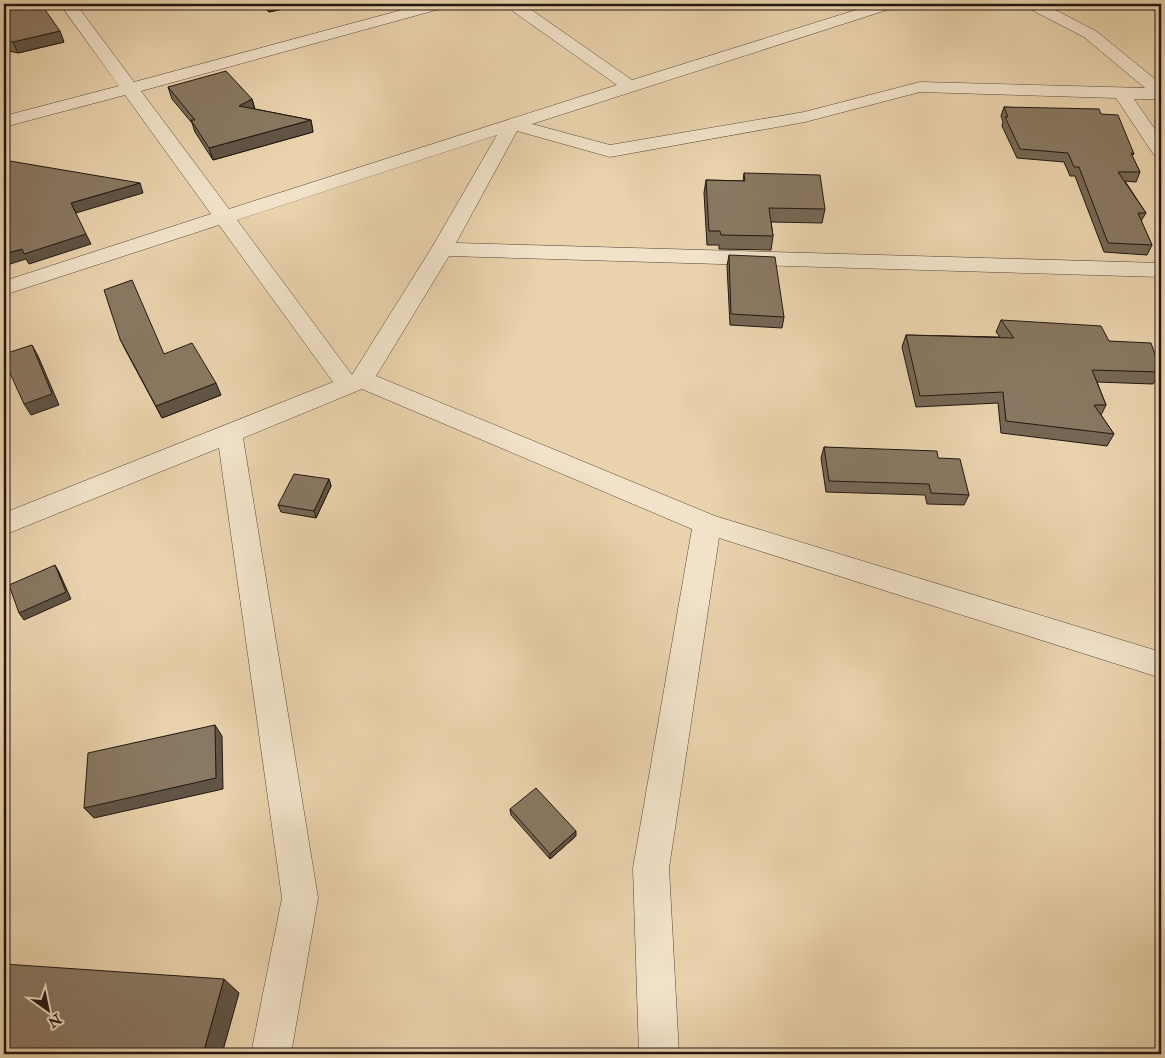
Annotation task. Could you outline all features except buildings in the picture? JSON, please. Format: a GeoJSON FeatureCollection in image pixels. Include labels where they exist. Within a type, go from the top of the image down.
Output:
{"type":"FeatureCollection","features":[{"type":"Feature","properties":{"kind":"street"},"geometry":{"type":"LineString","coordinates":[[68,4],[224,216],[355,383],[707,524],[1161,665]]}},
{"type":"Feature","properties":{"kind":"street"},"geometry":{"type":"LineString","coordinates":[[4,122],[441,4]]}},
{"type":"Feature","properties":{"kind":"street"},"geometry":{"type":"LineString","coordinates":[[514,4],[630,86]]}},
{"type":"Feature","properties":{"kind":"street"},"geometry":{"type":"LineString","coordinates":[[4,288],[890,4]]}},
{"type":"Feature","properties":{"kind":"street"},"geometry":{"type":"LineString","coordinates":[[1032,4],[1090,34],[1161,94]]}},
{"type":"Feature","properties":{"kind":"street"},"geometry":{"type":"LineString","coordinates":[[512,124],[610,151],[805,117],[920,87],[1161,94]]}},
{"type":"Feature","properties":{"kind":"street"},"geometry":{"type":"LineString","coordinates":[[1122,94],[1161,151]]}},
{"type":"Feature","properties":{"kind":"street"},"geometry":{"type":"LineString","coordinates":[[4,524],[355,383],[442,249],[512,124]]}},
{"type":"Feature","properties":{"kind":"street"},"geometry":{"type":"LineString","coordinates":[[442,249],[1161,270]]}},
{"type":"Feature","properties":{"kind":"street"},"geometry":{"type":"LineString","coordinates":[[230,433],[300,898],[271,1054]]}},
{"type":"Feature","properties":{"kind":"street"},"geometry":{"type":"LineString","coordinates":[[659,1054],[651,868],[707,524]]}}]}
